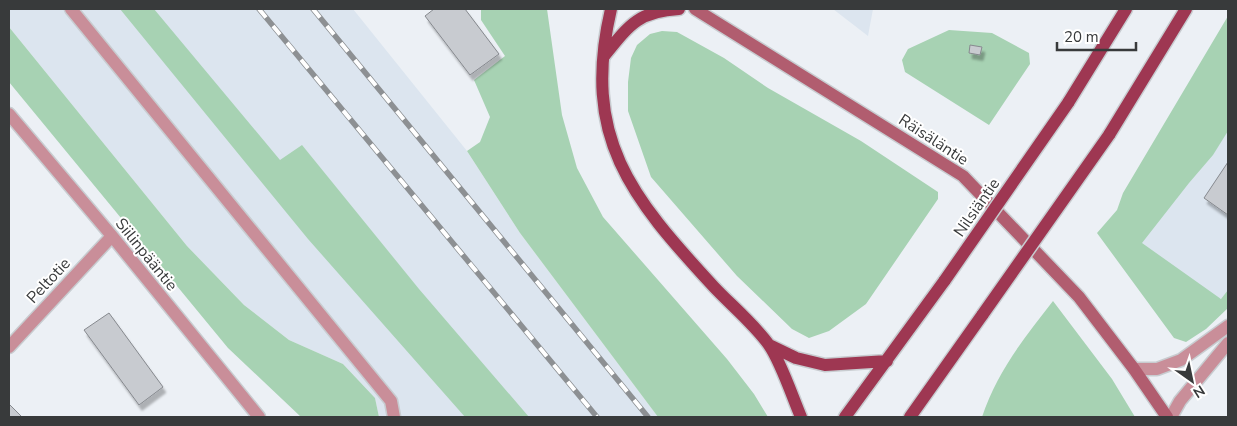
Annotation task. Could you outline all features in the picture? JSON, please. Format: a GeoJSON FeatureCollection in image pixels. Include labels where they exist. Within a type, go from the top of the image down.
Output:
{"type":"FeatureCollection","features":[{"type":"Feature","properties":{"kind":"main road"},"geometry":{"type":"LineString","coordinates":[[611,9],[602,101],[608,131],[628,182],[640,202],[689,259],[769,345],[801,417]]}},
{"type":"Feature","properties":{"kind":"main road"},"geometry":{"type":"LineString","coordinates":[[605,55],[624,32],[641,17],[658,10],[679,9]]}},
{"type":"Feature","properties":{"kind":"main road","name":"Nilsiäntie"},"geometry":{"type":"LineString","coordinates":[[845,417],[945,280],[1068,103],[1126,9]]}},
{"type":"Feature","properties":{"kind":"main road"},"geometry":{"type":"LineString","coordinates":[[912,416],[1109,135],[1186,9]]}},
{"type":"Feature","properties":{"kind":"main road"},"geometry":{"type":"LineString","coordinates":[[769,345],[796,358],[825,365],[887,361]]}},
{"type":"Feature","properties":{"kind":"street"},"geometry":{"type":"LineString","coordinates":[[71,9],[391,401],[394,417]]}},
{"type":"Feature","properties":{"kind":"street","name":"Räisäläntie"},"geometry":{"type":"LineString","coordinates":[[696,9],[963,176],[1078,297],[1169,417]]}},
{"type":"Feature","properties":{"kind":"street","name":"Siilinpääntie"},"geometry":{"type":"LineString","coordinates":[[9,114],[112,236],[258,417]]}},
{"type":"Feature","properties":{"kind":"street","name":"Peltotie"},"geometry":{"type":"LineString","coordinates":[[9,347],[112,236]]}},
{"type":"Feature","properties":{"kind":"street"},"geometry":{"type":"LineString","coordinates":[[1134,369],[1157,369],[1180,360],[1228,326]]}},
{"type":"Feature","properties":{"kind":"street"},"geometry":{"type":"LineString","coordinates":[[1169,417],[1228,343]]}},
{"type":"Feature","properties":{"kind":"shaded area"},"geometry":{"type":"Polygon","coordinates":[[[9,9],[353,9],[467,151],[520,233],[658,417],[379,417],[375,398],[343,364],[289,340],[244,305],[187,246],[9,27],[9,9]]]}},
{"type":"Feature","properties":{"kind":"shaded area"},"geometry":{"type":"Polygon","coordinates":[[[833,9],[873,9],[868,36],[833,9]]]}},
{"type":"Feature","properties":{"kind":"shaded area"},"geometry":{"type":"Polygon","coordinates":[[[1228,112],[1228,300],[1180,290],[1135,240],[1228,112]]]}},
{"type":"Feature","properties":{"kind":"green space"},"geometry":{"type":"Polygon","coordinates":[[[120,9],[154,9],[280,160],[302,145],[419,289],[529,417],[465,417],[308,239],[120,9]]]}},
{"type":"Feature","properties":{"kind":"green space"},"geometry":{"type":"Polygon","coordinates":[[[481,9],[547,9],[562,115],[577,168],[603,217],[727,359],[754,394],[768,417],[658,417],[520,233],[467,151],[480,142],[490,117],[474,80],[505,56],[481,20],[481,9]]]}},
{"type":"Feature","properties":{"kind":"green space"},"geometry":{"type":"Polygon","coordinates":[[[1228,16],[1228,131],[1213,155],[1142,243],[1221,299],[1228,290],[1228,308],[1206,329],[1186,342],[1174,338],[1097,233],[1117,210],[1123,193],[1228,16]]]}},
{"type":"Feature","properties":{"kind":"green space"},"geometry":{"type":"Polygon","coordinates":[[[9,27],[187,246],[244,305],[289,340],[343,364],[375,398],[379,417],[301,417],[228,348],[9,82],[9,27]]]}},
{"type":"Feature","properties":{"kind":"green space"},"geometry":{"type":"Polygon","coordinates":[[[949,30],[992,33],[1029,53],[1030,64],[989,125],[905,72],[902,60],[908,49],[949,30]]]}},
{"type":"Feature","properties":{"kind":"green space"},"geometry":{"type":"Polygon","coordinates":[[[662,31],[677,32],[724,58],[768,88],[861,141],[938,192],[938,199],[866,304],[829,331],[809,338],[792,329],[737,276],[651,177],[628,111],[628,82],[631,58],[637,45],[650,34],[662,31]]]}},
{"type":"Feature","properties":{"kind":"green space"},"geometry":{"type":"Polygon","coordinates":[[[1053,301],[1112,379],[1135,417],[982,417],[1003,370],[1053,301]]]}},
{"type":"Feature","properties":{"kind":"building"},"geometry":{"type":"Polygon","coordinates":[[[434,9],[465,9],[499,54],[470,75],[425,16],[434,9]]]}},
{"type":"Feature","properties":{"kind":"building"},"geometry":{"type":"Polygon","coordinates":[[[970,45],[982,47],[980,55],[969,53],[970,45]]]}},
{"type":"Feature","properties":{"kind":"building"},"geometry":{"type":"Polygon","coordinates":[[[1228,162],[1228,215],[1204,198],[1228,162]]]}},
{"type":"Feature","properties":{"kind":"building"},"geometry":{"type":"Polygon","coordinates":[[[109,313],[163,387],[139,405],[84,330],[109,313]]]}},
{"type":"Feature","properties":{"kind":"building"},"geometry":{"type":"Polygon","coordinates":[[[9,404],[21,416],[20,417],[9,417],[9,404]]]}},
{"type":"Feature","properties":{"kind":"railway"},"geometry":{"type":"LineString","coordinates":[[259,9],[597,417]]}},
{"type":"Feature","properties":{"kind":"railway"},"geometry":{"type":"LineString","coordinates":[[313,9],[648,417]]}}]}
